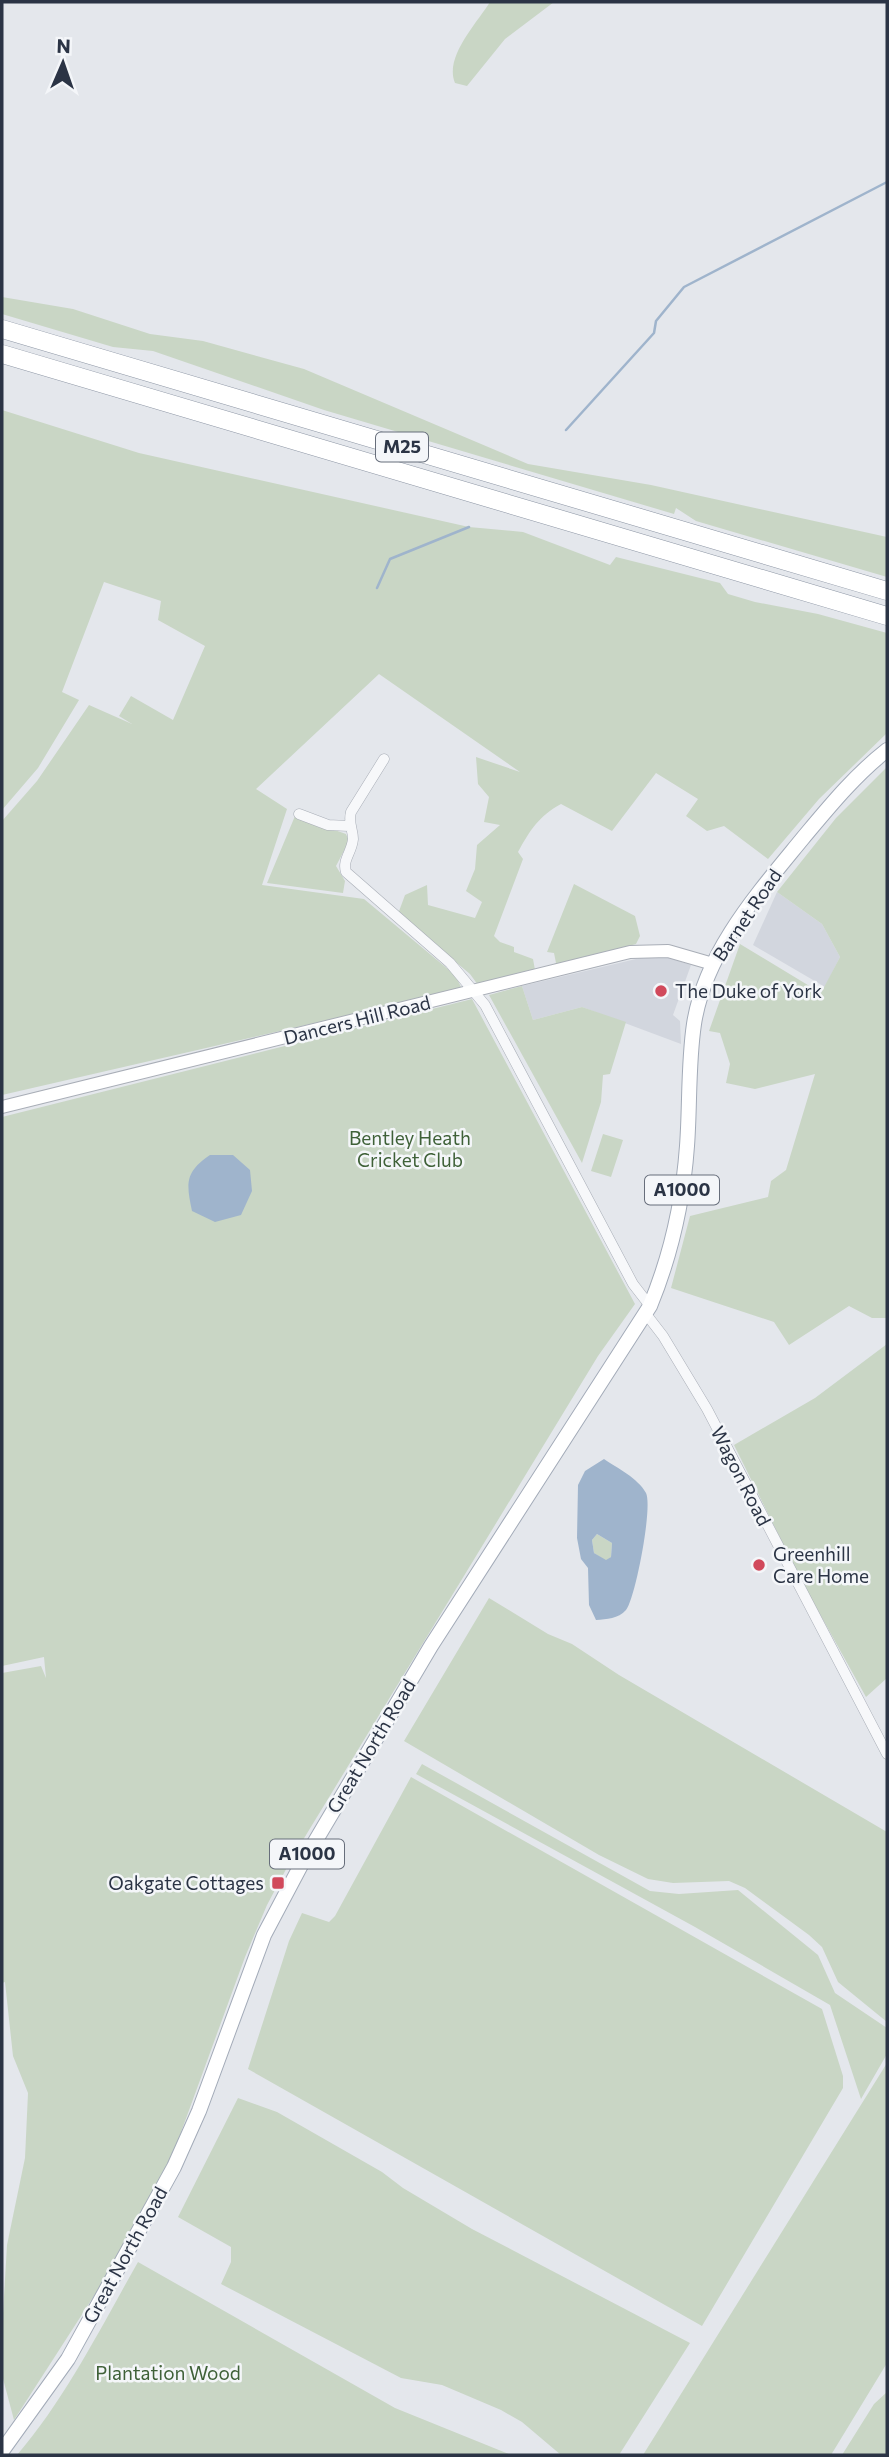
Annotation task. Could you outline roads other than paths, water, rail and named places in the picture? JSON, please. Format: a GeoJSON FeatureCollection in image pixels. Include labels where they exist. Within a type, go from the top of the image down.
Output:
{"type":"FeatureCollection","features":[{"type":"Feature","properties":{"kind":"highway","name":"M25"},"geometry":{"type":"LineString","coordinates":[[2,329],[887,591]]}},
{"type":"Feature","properties":{"kind":"highway","name":"M25"},"geometry":{"type":"LineString","coordinates":[[2,354],[887,616]]}},
{"type":"Feature","properties":{"kind":"main road","name":"Barnet Road"},"geometry":{"type":"LineString","coordinates":[[660,1282],[682,1193],[693,1026],[700,996],[713,964],[739,920],[786,859],[846,788],[887,750]]}},
{"type":"Feature","properties":{"kind":"main road","name":"Great North Road"},"geometry":{"type":"LineString","coordinates":[[2,2451],[68,2359],[174,2167],[199,2111],[264,1935],[300,1867],[431,1646],[648,1310],[660,1282]]}},
{"type":"Feature","properties":{"kind":"street"},"geometry":{"type":"LineString","coordinates":[[299,814],[328,825],[349,827],[351,812],[384,759]]}},
{"type":"Feature","properties":{"kind":"street","name":"Wagon Road"},"geometry":{"type":"LineString","coordinates":[[349,827],[353,840],[344,868],[349,876],[368,889],[450,963],[474,991],[531,1088],[633,1284],[707,1409],[887,1754]]}},
{"type":"Feature","properties":{"kind":"street","name":"Dancers Hill Road"},"geometry":{"type":"LineString","coordinates":[[2,1107],[645,950],[668,951],[713,964]]}},
{"type":"Feature","properties":{"kind":"water"},"geometry":{"type":"Polygon","coordinates":[[[210,1155],[233,1155],[250,1170],[252,1191],[241,1215],[215,1222],[192,1211],[189,1179],[196,1167],[210,1155]]]}},
{"type":"Feature","properties":{"kind":"water"},"geometry":{"type":"Polygon","coordinates":[[[604,1459],[638,1483],[646,1493],[648,1502],[642,1553],[630,1603],[623,1613],[608,1619],[596,1620],[589,1605],[588,1568],[581,1559],[577,1538],[578,1485],[585,1471],[604,1459]],[[597,1534],[592,1540],[594,1553],[606,1560],[611,1557],[612,1543],[597,1534]]]}},
{"type":"Feature","properties":{"kind":"waterway"},"geometry":{"type":"LineString","coordinates":[[566,430],[654,333],[656,321],[684,287],[887,182]]}},
{"type":"Feature","properties":{"kind":"waterway"},"geometry":{"type":"LineString","coordinates":[[377,588],[390,559],[469,527]]}},
{"type":"Feature","properties":{"kind":"place","name":"The Duke of York"},"geometry":{"type":"Point","coordinates":[661,991]}},
{"type":"Feature","properties":{"kind":"place","name":"Greenhill Care Home"},"geometry":{"type":"Point","coordinates":[759,1565]}},
{"type":"Feature","properties":{"kind":"place","name":"Oakgate Cottages"},"geometry":{"type":"Point","coordinates":[278,1883]}},
{"type":"Feature","properties":{"kind":"park label","name":"Bentley Heath Cricket Club"},"geometry":{"type":"Point","coordinates":[410,1149]}},
{"type":"Feature","properties":{"kind":"park label","name":"Plantation Wood"},"geometry":{"type":"Point","coordinates":[168,2373]}}]}
